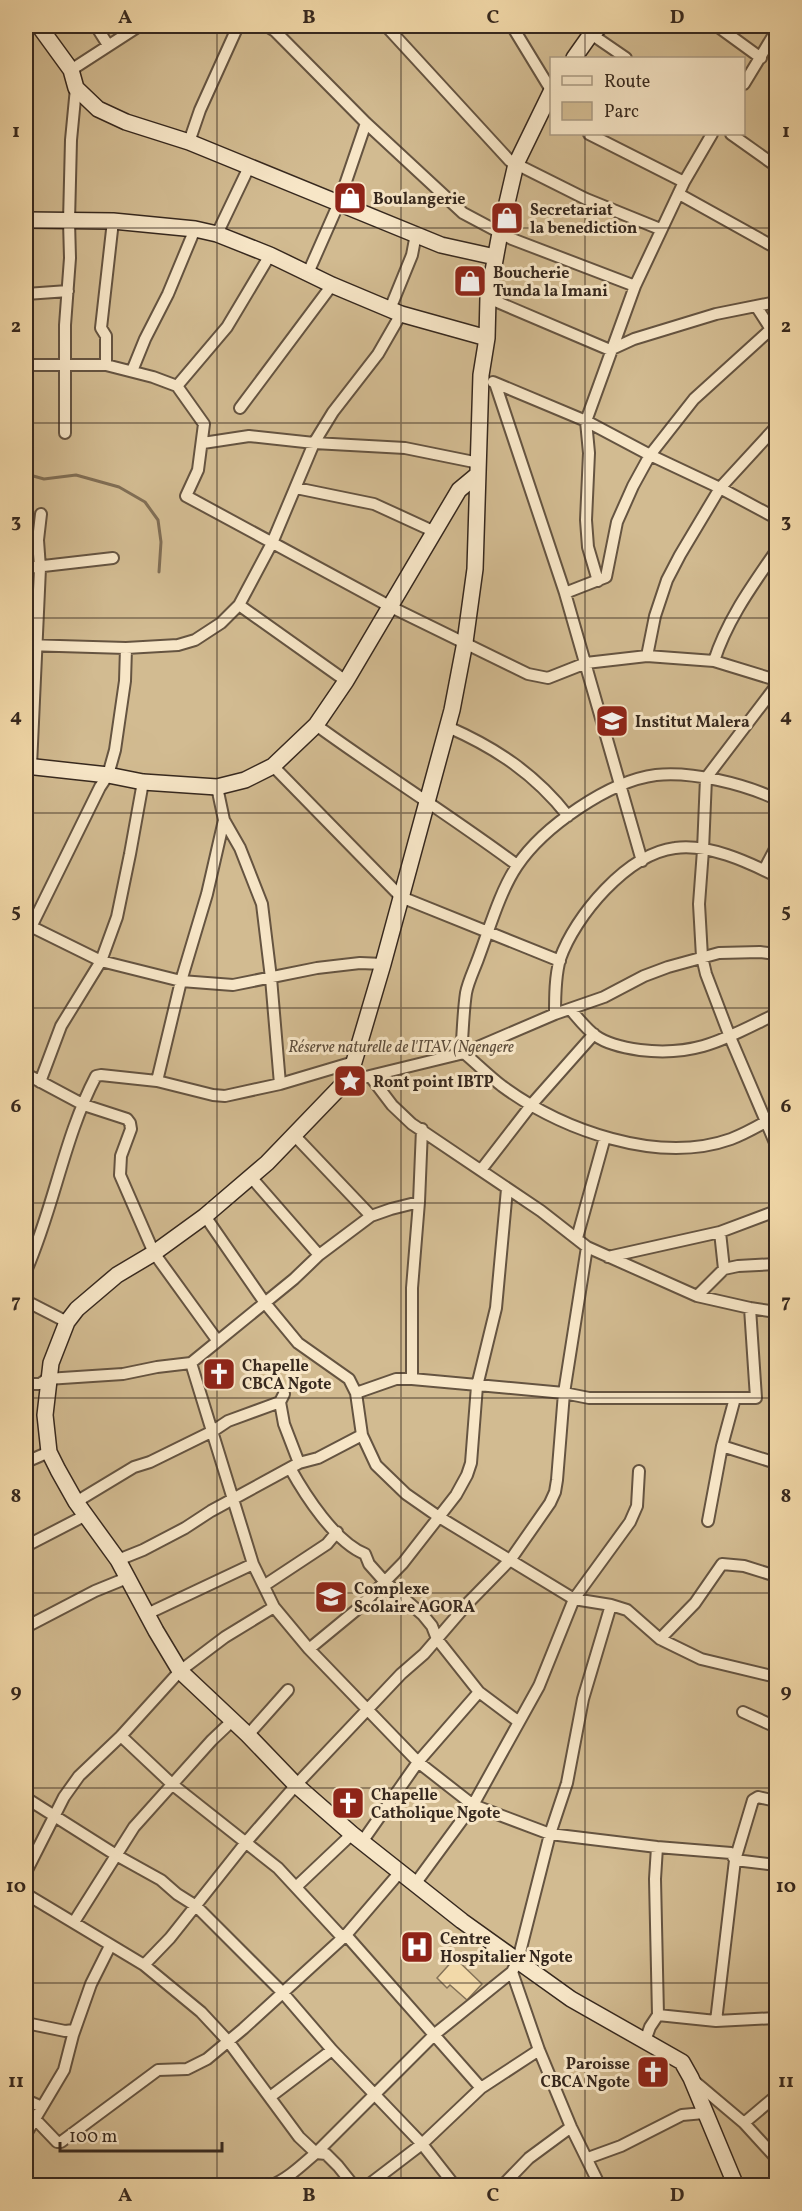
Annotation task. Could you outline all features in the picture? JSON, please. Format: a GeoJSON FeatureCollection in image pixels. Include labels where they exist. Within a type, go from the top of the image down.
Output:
{"type":"FeatureCollection","features":[{"type":"Feature","properties":{"kind":"street"},"geometry":{"type":"LineString","coordinates":[[39,26],[71,70],[76,88],[71,140],[65,433]]}},
{"type":"Feature","properties":{"kind":"street"},"geometry":{"type":"LineString","coordinates":[[96,26],[108,45]]}},
{"type":"Feature","properties":{"kind":"street"},"geometry":{"type":"LineString","coordinates":[[71,70],[139,26]]}},
{"type":"Feature","properties":{"kind":"street"},"geometry":{"type":"LineString","coordinates":[[189,142],[200,110],[238,26]]}},
{"type":"Feature","properties":{"kind":"street"},"geometry":{"type":"LineString","coordinates":[[267,26],[275,31],[366,123],[463,213],[500,233],[634,286]]}},
{"type":"Feature","properties":{"kind":"street"},"geometry":{"type":"LineString","coordinates":[[386,26],[510,161],[586,200],[660,230]]}},
{"type":"Feature","properties":{"kind":"street"},"geometry":{"type":"LineString","coordinates":[[512,26],[550,88]]}},
{"type":"Feature","properties":{"kind":"street"},"geometry":{"type":"LineString","coordinates":[[717,26],[760,57]]}},
{"type":"Feature","properties":{"kind":"street"},"geometry":{"type":"LineString","coordinates":[[575,57],[596,30],[625,57]]}},
{"type":"Feature","properties":{"kind":"street"},"geometry":{"type":"LineString","coordinates":[[745,82],[760,57],[773,45],[777,31]]}},
{"type":"Feature","properties":{"kind":"street"},"geometry":{"type":"LineString","coordinates":[[76,88],[98,109],[126,123],[189,142],[338,205],[441,245],[495,256]]}},
{"type":"Feature","properties":{"kind":"street"},"geometry":{"type":"LineString","coordinates":[[550,96],[547,112],[516,164],[488,298],[487,338],[481,375],[475,569],[465,642],[448,726],[354,1062],[345,1082],[267,1163],[205,1216],[154,1253],[117,1275],[84,1302],[68,1322],[51,1363],[47,1379],[45,1416],[50,1452],[76,1502],[118,1560],[180,1671],[249,1736],[296,1785],[357,1838],[515,1966],[681,2062],[691,2078],[736,2186]]}},
{"type":"Feature","properties":{"kind":"street"},"geometry":{"type":"LineString","coordinates":[[308,273],[338,205],[366,123]]}},
{"type":"Feature","properties":{"kind":"street"},"geometry":{"type":"LineString","coordinates":[[591,135],[684,182]]}},
{"type":"Feature","properties":{"kind":"street"},"geometry":{"type":"LineString","coordinates":[[598,581],[588,547],[586,520],[589,453],[586,422],[634,286],[684,182],[711,135]]}},
{"type":"Feature","properties":{"kind":"street"},"geometry":{"type":"LineString","coordinates":[[732,135],[777,166]]}},
{"type":"Feature","properties":{"kind":"street"},"geometry":{"type":"LineString","coordinates":[[217,234],[249,167]]}},
{"type":"Feature","properties":{"kind":"street"},"geometry":{"type":"LineString","coordinates":[[678,194],[777,248]]}},
{"type":"Feature","properties":{"kind":"street"},"geometry":{"type":"LineString","coordinates":[[26,220],[114,221],[195,229],[217,234],[270,255],[396,312],[487,338]]}},
{"type":"Feature","properties":{"kind":"street"},"geometry":{"type":"LineString","coordinates":[[106,365],[106,336],[101,328],[114,221]]}},
{"type":"Feature","properties":{"kind":"street"},"geometry":{"type":"LineString","coordinates":[[132,371],[195,229]]}},
{"type":"Feature","properties":{"kind":"street"},"geometry":{"type":"LineString","coordinates":[[31,645],[126,648],[178,645],[195,640],[221,623],[239,604],[272,543],[314,443],[333,412],[378,354],[396,312],[416,234]]}},
{"type":"Feature","properties":{"kind":"street"},"geometry":{"type":"LineString","coordinates":[[177,386],[227,327],[270,255]]}},
{"type":"Feature","properties":{"kind":"street"},"geometry":{"type":"LineString","coordinates":[[240,408],[332,285]]}},
{"type":"Feature","properties":{"kind":"street"},"geometry":{"type":"LineString","coordinates":[[26,294],[68,291]]}},
{"type":"Feature","properties":{"kind":"street"},"geometry":{"type":"LineString","coordinates":[[488,298],[610,350],[644,336],[716,315],[777,302]]}},
{"type":"Feature","properties":{"kind":"street"},"geometry":{"type":"LineString","coordinates":[[565,593],[606,577],[617,522],[650,455],[694,399],[774,334],[756,306]]}},
{"type":"Feature","properties":{"kind":"street"},"geometry":{"type":"LineString","coordinates":[[26,365],[106,365],[177,386],[204,424],[198,470],[186,496],[391,607],[540,677],[548,678],[586,663],[647,656],[714,661],[777,680]]}},
{"type":"Feature","properties":{"kind":"street"},"geometry":{"type":"LineString","coordinates":[[481,375],[586,422],[777,518]]}},
{"type":"Feature","properties":{"kind":"street"},"geometry":{"type":"LineString","coordinates":[[495,383],[565,593],[642,861]]}},
{"type":"Feature","properties":{"kind":"street"},"geometry":{"type":"LineString","coordinates":[[647,656],[655,616],[667,580],[720,488],[777,427]]}},
{"type":"Feature","properties":{"kind":"street"},"geometry":{"type":"LineString","coordinates":[[202,443],[249,436],[314,443],[405,448],[478,469]]}},
{"type":"Feature","properties":{"kind":"street"},"geometry":{"type":"LineString","coordinates":[[41,514],[38,540],[40,568],[31,645],[28,766],[108,775],[142,782],[217,787],[245,780],[273,766],[316,725],[346,681],[459,490],[478,469]]}},
{"type":"Feature","properties":{"kind":"street"},"geometry":{"type":"LineString","coordinates":[[296,488],[374,504],[435,532]]}},
{"type":"Feature","properties":{"kind":"street"},"geometry":{"type":"LineString","coordinates":[[714,661],[722,636],[736,610],[777,551]]}},
{"type":"Feature","properties":{"kind":"street"},"geometry":{"type":"LineString","coordinates":[[26,568],[113,558]]}},
{"type":"Feature","properties":{"kind":"street"},"geometry":{"type":"LineString","coordinates":[[239,604],[346,681]]}},
{"type":"Feature","properties":{"kind":"street"},"geometry":{"type":"LineString","coordinates":[[126,648],[125,681],[115,750],[108,775],[28,924],[101,961],[181,981],[233,985],[317,968],[360,963],[383,964]]}},
{"type":"Feature","properties":{"kind":"street"},"geometry":{"type":"LineString","coordinates":[[777,686],[706,778],[704,850],[699,904],[702,957],[706,974],[730,1037],[772,1119],[777,1145]]}},
{"type":"Feature","properties":{"kind":"street"},"geometry":{"type":"LineString","coordinates":[[316,725],[517,865]]}},
{"type":"Feature","properties":{"kind":"street"},"geometry":{"type":"LineString","coordinates":[[448,726],[476,739],[525,771],[540,783],[568,816]]}},
{"type":"Feature","properties":{"kind":"street"},"geometry":{"type":"LineString","coordinates":[[273,766],[401,897],[560,961]]}},
{"type":"Feature","properties":{"kind":"street"},"geometry":{"type":"LineString","coordinates":[[463,1053],[466,992],[488,931],[517,865],[531,849],[568,816],[585,803],[621,786],[655,775],[706,778],[764,793],[777,799]]}},
{"type":"Feature","properties":{"kind":"street"},"geometry":{"type":"LineString","coordinates":[[40,1082],[61,1026],[101,961],[117,918],[142,782]]}},
{"type":"Feature","properties":{"kind":"street"},"geometry":{"type":"LineString","coordinates":[[217,787],[224,820],[240,848],[262,904],[280,1084]]}},
{"type":"Feature","properties":{"kind":"street"},"geometry":{"type":"LineString","coordinates":[[157,1082],[181,981],[207,894],[224,820]]}},
{"type":"Feature","properties":{"kind":"street"},"geometry":{"type":"LineString","coordinates":[[555,1014],[560,961],[571,935],[591,905],[611,883],[642,861],[662,850],[677,847],[704,850],[728,855],[777,876]]}},
{"type":"Feature","properties":{"kind":"street"},"geometry":{"type":"LineString","coordinates":[[764,870],[777,847]]}},
{"type":"Feature","properties":{"kind":"street"},"geometry":{"type":"LineString","coordinates":[[345,1082],[463,1053],[555,1014],[604,997],[644,976],[702,957],[719,953],[777,954]]}},
{"type":"Feature","properties":{"kind":"street"},"geometry":{"type":"LineString","coordinates":[[570,1009],[594,1034],[608,1041],[629,1048],[666,1053],[703,1047],[730,1037],[777,1014]]}},
{"type":"Feature","properties":{"kind":"street"},"geometry":{"type":"LineString","coordinates":[[481,1170],[532,1104],[594,1034]]}},
{"type":"Feature","properties":{"kind":"street"},"geometry":{"type":"LineString","coordinates":[[463,1053],[502,1086],[532,1104],[577,1127],[605,1137],[661,1148],[699,1146],[731,1139],[772,1119]]}},
{"type":"Feature","properties":{"kind":"street"},"geometry":{"type":"LineString","coordinates":[[26,1271],[39,1241],[67,1151],[96,1076],[157,1082],[225,1096],[280,1084],[354,1062]]}},
{"type":"Feature","properties":{"kind":"street"},"geometry":{"type":"LineString","coordinates":[[26,1074],[84,1105],[127,1119],[130,1123],[120,1170],[154,1253],[217,1340]]}},
{"type":"Feature","properties":{"kind":"street"},"geometry":{"type":"LineString","coordinates":[[370,1076],[392,1105],[412,1124],[481,1170],[586,1246],[697,1296],[750,1308],[774,1310]]}},
{"type":"Feature","properties":{"kind":"street"},"geometry":{"type":"LineString","coordinates":[[412,1379],[412,1288],[422,1130]]}},
{"type":"Feature","properties":{"kind":"street"},"geometry":{"type":"LineString","coordinates":[[294,1135],[371,1216]]}},
{"type":"Feature","properties":{"kind":"street"},"geometry":{"type":"LineString","coordinates":[[577,1238],[605,1137]]}},
{"type":"Feature","properties":{"kind":"street"},"geometry":{"type":"LineString","coordinates":[[250,1176],[319,1255]]}},
{"type":"Feature","properties":{"kind":"street"},"geometry":{"type":"LineString","coordinates":[[309,1649],[360,1607],[403,1563],[459,1489],[471,1463],[477,1386],[496,1308],[507,1189]]}},
{"type":"Feature","properties":{"kind":"street"},"geometry":{"type":"LineString","coordinates":[[26,1384],[40,1384],[47,1379],[123,1374],[191,1363],[265,1303],[319,1255],[371,1216],[419,1202]]}},
{"type":"Feature","properties":{"kind":"street"},"geometry":{"type":"LineString","coordinates":[[608,1257],[720,1232],[777,1211]]}},
{"type":"Feature","properties":{"kind":"street"},"geometry":{"type":"LineString","coordinates":[[205,1216],[265,1303],[298,1343],[349,1379],[356,1393],[362,1435],[376,1465],[406,1494],[574,1599],[627,1610],[660,1639],[701,1659],[777,1677]]}},
{"type":"Feature","properties":{"kind":"street"},"geometry":{"type":"LineString","coordinates":[[720,1232],[724,1269]]}},
{"type":"Feature","properties":{"kind":"street"},"geometry":{"type":"LineString","coordinates":[[144,1965],[296,1785],[511,1559],[555,1492],[564,1393],[586,1246]]}},
{"type":"Feature","properties":{"kind":"street"},"geometry":{"type":"LineString","coordinates":[[697,1296],[724,1269],[777,1264]]}},
{"type":"Feature","properties":{"kind":"street"},"geometry":{"type":"LineString","coordinates":[[26,1301],[68,1322]]}},
{"type":"Feature","properties":{"kind":"street"},"geometry":{"type":"LineString","coordinates":[[356,1393],[396,1379],[412,1379],[564,1393],[589,1398],[756,1398],[750,1308]]}},
{"type":"Feature","properties":{"kind":"street"},"geometry":{"type":"LineString","coordinates":[[191,1363],[253,1564],[274,1607],[309,1649],[418,1762],[473,1804],[496,1815],[550,1834],[731,1853],[735,1860]]}},
{"type":"Feature","properties":{"kind":"street"},"geometry":{"type":"LineString","coordinates":[[76,1502],[134,1467],[150,1462],[213,1431],[228,1421],[282,1398],[284,1424],[295,1465],[308,1500],[353,1549],[365,1554],[369,1564],[385,1582],[423,1615],[432,1626],[437,1639],[479,1692],[519,1722]]}},
{"type":"Feature","properties":{"kind":"street"},"geometry":{"type":"LineString","coordinates":[[708,1521],[722,1446],[735,1398]]}},
{"type":"Feature","properties":{"kind":"street"},"geometry":{"type":"LineString","coordinates":[[118,1560],[185,1528],[295,1465],[318,1458],[362,1435]]}},
{"type":"Feature","properties":{"kind":"street"},"geometry":{"type":"LineString","coordinates":[[722,1446],[777,1463]]}},
{"type":"Feature","properties":{"kind":"street"},"geometry":{"type":"LineString","coordinates":[[26,1462],[50,1452]]}},
{"type":"Feature","properties":{"kind":"street"},"geometry":{"type":"LineString","coordinates":[[415,1884],[473,1804],[539,1686],[574,1599],[630,1522],[637,1506],[639,1471]]}},
{"type":"Feature","properties":{"kind":"street"},"geometry":{"type":"LineString","coordinates":[[26,1546],[86,1515]]}},
{"type":"Feature","properties":{"kind":"street"},"geometry":{"type":"LineString","coordinates":[[265,1585],[327,1544],[338,1532]]}},
{"type":"Feature","properties":{"kind":"street"},"geometry":{"type":"LineString","coordinates":[[147,1614],[253,1564]]}},
{"type":"Feature","properties":{"kind":"street"},"geometry":{"type":"LineString","coordinates":[[660,1639],[695,1603],[722,1564],[744,1566],[777,1576]]}},
{"type":"Feature","properties":{"kind":"street"},"geometry":{"type":"LineString","coordinates":[[26,1627],[95,1591],[127,1578]]}},
{"type":"Feature","properties":{"kind":"street"},"geometry":{"type":"LineString","coordinates":[[600,2186],[571,2127],[539,2050],[515,1966],[550,1834],[567,1783],[583,1699],[611,1605]]}},
{"type":"Feature","properties":{"kind":"street"},"geometry":{"type":"LineString","coordinates":[[26,1872],[64,1797],[79,1776],[121,1736],[180,1671],[207,1653],[225,1637],[274,1607]]}},
{"type":"Feature","properties":{"kind":"street"},"geometry":{"type":"LineString","coordinates":[[249,1736],[288,1690]]}},
{"type":"Feature","properties":{"kind":"street"},"geometry":{"type":"LineString","coordinates":[[296,1887],[357,1838],[418,1762],[479,1692]]}},
{"type":"Feature","properties":{"kind":"street"},"geometry":{"type":"LineString","coordinates":[[743,1712],[777,1727]]}},
{"type":"Feature","properties":{"kind":"street"},"geometry":{"type":"LineString","coordinates":[[74,1922],[134,1827],[232,1721]]}},
{"type":"Feature","properties":{"kind":"street"},"geometry":{"type":"LineString","coordinates":[[121,1736],[173,1785],[247,1841],[278,1868],[340,1935],[346,1935],[481,2088]]}},
{"type":"Feature","properties":{"kind":"street"},"geometry":{"type":"LineString","coordinates":[[716,2021],[735,1860],[753,1800],[758,1797],[777,1801]]}},
{"type":"Feature","properties":{"kind":"street"},"geometry":{"type":"LineString","coordinates":[[26,1798],[53,1817],[161,1880],[196,1906],[283,1993],[332,2050],[422,2144],[454,2186]]}},
{"type":"Feature","properties":{"kind":"street"},"geometry":{"type":"LineString","coordinates":[[645,2041],[658,2015],[655,1879],[657,1847]]}},
{"type":"Feature","properties":{"kind":"street"},"geometry":{"type":"LineString","coordinates":[[735,1860],[777,1865]]}},
{"type":"Feature","properties":{"kind":"street"},"geometry":{"type":"LineString","coordinates":[[35,2119],[57,2142],[61,2142],[158,2070],[187,2069],[207,2059],[346,1935],[400,1872]]}},
{"type":"Feature","properties":{"kind":"street"},"geometry":{"type":"LineString","coordinates":[[26,1894],[144,1965],[201,2012],[228,2041],[299,2137],[316,2152],[326,2154],[339,2166],[354,2186]]}},
{"type":"Feature","properties":{"kind":"street"},"geometry":{"type":"LineString","coordinates":[[26,2134],[64,2070],[74,2030],[91,1984],[112,1946]]}},
{"type":"Feature","properties":{"kind":"street"},"geometry":{"type":"LineString","coordinates":[[270,2186],[295,2171],[435,2034],[515,1966]]}},
{"type":"Feature","properties":{"kind":"street"},"geometry":{"type":"LineString","coordinates":[[658,2015],[716,2021],[777,2018]]}},
{"type":"Feature","properties":{"kind":"street"},"geometry":{"type":"LineString","coordinates":[[26,2023],[65,2031],[74,2030]]}},
{"type":"Feature","properties":{"kind":"street"},"geometry":{"type":"LineString","coordinates":[[270,2097],[332,2050]]}},
{"type":"Feature","properties":{"kind":"street"},"geometry":{"type":"LineString","coordinates":[[367,2186],[422,2144],[481,2088],[539,2050]]}},
{"type":"Feature","properties":{"kind":"street"},"geometry":{"type":"LineString","coordinates":[[691,2078],[744,2123],[777,2158]]}},
{"type":"Feature","properties":{"kind":"street"},"geometry":{"type":"LineString","coordinates":[[744,2123],[777,2096]]}},
{"type":"Feature","properties":{"kind":"street"},"geometry":{"type":"LineString","coordinates":[[26,2100],[42,2107]]}},
{"type":"Feature","properties":{"kind":"street"},"geometry":{"type":"LineString","coordinates":[[588,2158],[621,2146],[682,2115],[704,2112]]}},
{"type":"Feature","properties":{"kind":"street"},"geometry":{"type":"LineString","coordinates":[[502,2186],[529,2158],[571,2127]]}},
{"type":"Feature","properties":{"kind":"green space","name":"Réserve naturelle de l'ITAV (Ngengere"},"geometry":{"type":"Polygon","coordinates":[[[26,26],[776,26],[776,2185],[26,2186],[26,26]],[[455,1958],[437,1978],[447,1988],[450,1985],[467,2000],[482,1984],[455,1958]]]}},
{"type":"Feature","properties":{"kind":"waterway"},"geometry":{"type":"LineString","coordinates":[[26,474],[44,479],[76,475],[119,487],[145,502],[158,520],[161,542],[159,572]]}},
{"type":"Feature","properties":{"kind":"place","name":"Boulangerie"},"geometry":{"type":"Point","coordinates":[350,198]}},
{"type":"Feature","properties":{"kind":"place","name":"Secretariat la benediction"},"geometry":{"type":"Point","coordinates":[507,218]}},
{"type":"Feature","properties":{"kind":"place","name":"Boucherie Tunda la Imani"},"geometry":{"type":"Point","coordinates":[470,281]}},
{"type":"Feature","properties":{"kind":"place","name":"Institut Malera"},"geometry":{"type":"Point","coordinates":[612,721]}},
{"type":"Feature","properties":{"kind":"place","name":"Ront point IBTP"},"geometry":{"type":"Point","coordinates":[350,1081]}},
{"type":"Feature","properties":{"kind":"place","name":"Chapelle CBCA Ngote"},"geometry":{"type":"Point","coordinates":[219,1374]}},
{"type":"Feature","properties":{"kind":"place","name":"Complexe Scolaire AGORA"},"geometry":{"type":"Point","coordinates":[331,1597]}},
{"type":"Feature","properties":{"kind":"place","name":"Chapelle Catholique Ngote"},"geometry":{"type":"Point","coordinates":[348,1803]}},
{"type":"Feature","properties":{"kind":"place","name":"Centre Hospitalier Ngote"},"geometry":{"type":"Point","coordinates":[417,1947]}},
{"type":"Feature","properties":{"kind":"place","name":"Paroisse CBCA Ngote"},"geometry":{"type":"Point","coordinates":[653,2072]}}]}
